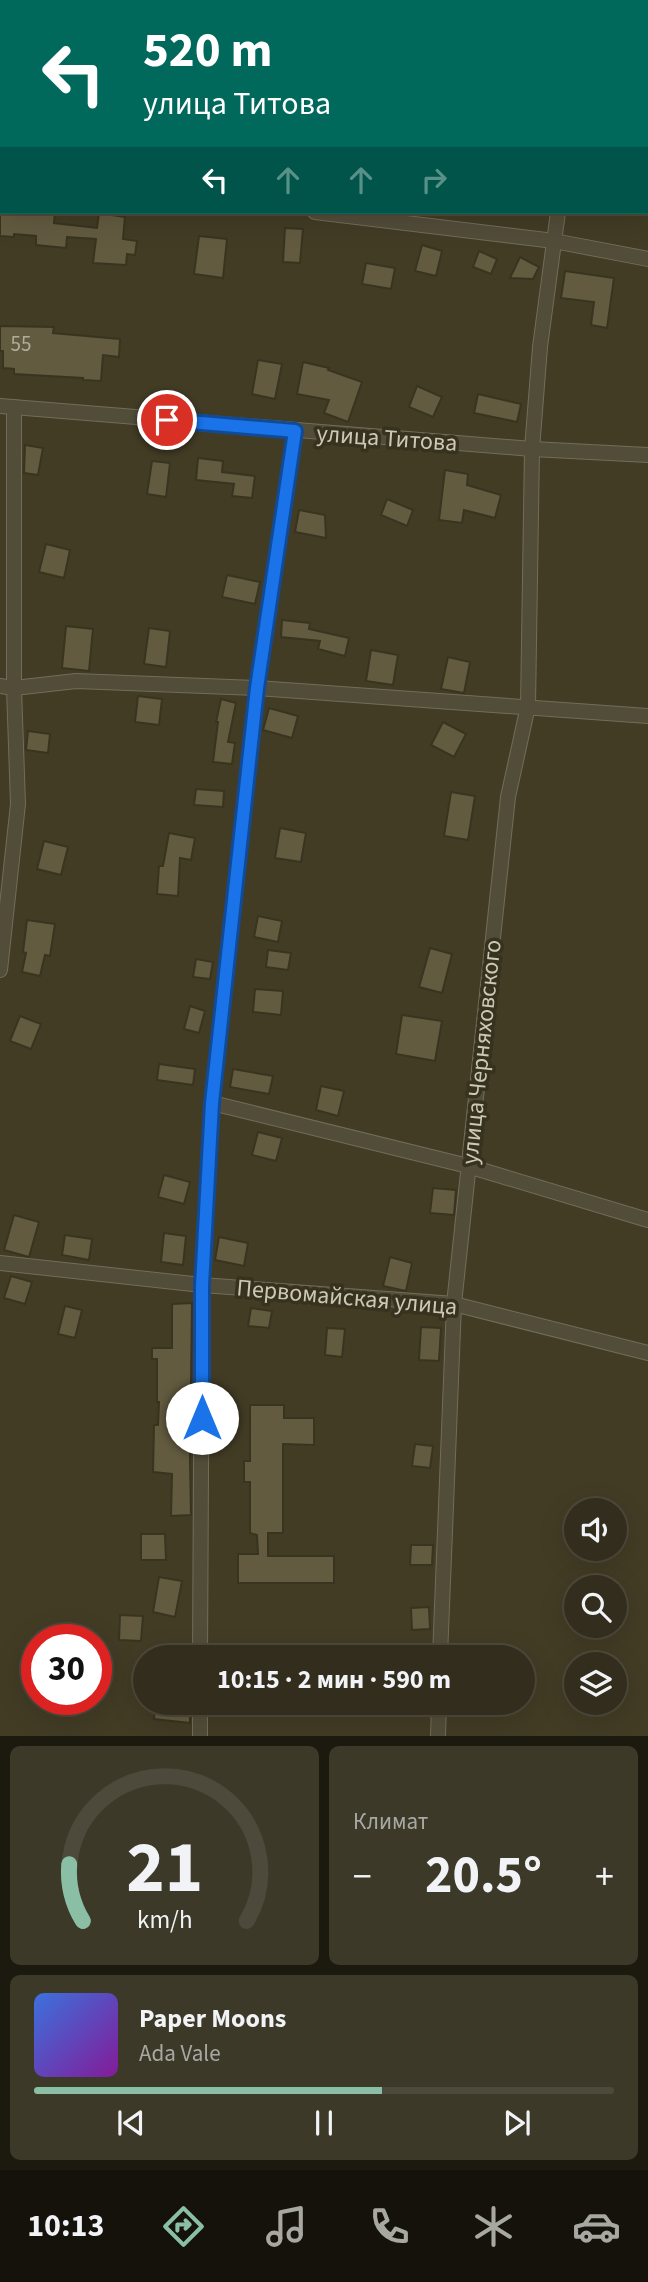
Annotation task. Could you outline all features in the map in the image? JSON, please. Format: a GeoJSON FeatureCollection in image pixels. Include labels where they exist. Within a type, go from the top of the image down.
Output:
{"type":"FeatureCollection","features":[{"type":"Feature","properties":{"kind":"street"},"geometry":{"type":"LineString","coordinates":[[331,214],[554,241],[648,259]]}},
{"type":"Feature","properties":{"kind":"street","name":"улица Черняховского"},"geometry":{"type":"LineString","coordinates":[[440,1645],[454,1304],[508,797],[528,706],[532,449],[540,347],[558,214]]}},
{"type":"Feature","properties":{"kind":"street"},"geometry":{"type":"LineString","coordinates":[[0,970],[18,804],[7,687],[7,407]]}},
{"type":"Feature","properties":{"kind":"street","name":"улица Титова"},"geometry":{"type":"LineString","coordinates":[[7,407],[532,449],[648,455]]}},
{"type":"Feature","properties":{"kind":"street"},"geometry":{"type":"LineString","coordinates":[[200,1645],[202,1285],[212,1103],[257,688],[295,431]]}},
{"type":"Feature","properties":{"kind":"street"},"geometry":{"type":"LineString","coordinates":[[7,687],[76,681],[257,688],[648,716]]}},
{"type":"Feature","properties":{"kind":"street"},"geometry":{"type":"LineString","coordinates":[[212,1103],[468,1166],[648,1220]]}},
{"type":"Feature","properties":{"kind":"street","name":"Первомайская улица"},"geometry":{"type":"LineString","coordinates":[[0,1263],[202,1285],[454,1304],[648,1353]]}},
{"type":"Feature","properties":{"kind":"street"},"geometry":{"type":"LineString","coordinates":[[200,1715],[200,1736]]}},
{"type":"Feature","properties":{"kind":"street"},"geometry":{"type":"LineString","coordinates":[[439,1715],[439,1736]]}},
{"type":"Feature","properties":{"kind":"building"},"geometry":{"type":"Polygon","coordinates":[[[0,214],[55,214],[54,223],[97,228],[99,214],[106,214],[125,217],[123,239],[137,241],[135,255],[127,254],[126,265],[93,263],[96,239],[67,237],[66,248],[36,245],[36,236],[0,236],[0,214]]]}},
{"type":"Feature","properties":{"kind":"building"},"geometry":{"type":"Polygon","coordinates":[[[285,228],[303,229],[300,263],[283,262],[285,228]]]}},
{"type":"Feature","properties":{"kind":"building"},"geometry":{"type":"Polygon","coordinates":[[[199,236],[227,239],[223,278],[194,274],[199,236]]]}},
{"type":"Feature","properties":{"kind":"building"},"geometry":{"type":"Polygon","coordinates":[[[422,245],[442,251],[436,276],[415,271],[422,245]]]}},
{"type":"Feature","properties":{"kind":"building"},"geometry":{"type":"Polygon","coordinates":[[[479,251],[497,259],[491,274],[473,267],[479,251]]]}},
{"type":"Feature","properties":{"kind":"building"},"geometry":{"type":"Polygon","coordinates":[[[520,257],[539,267],[533,279],[510,278],[520,257]]]}},
{"type":"Feature","properties":{"kind":"building"},"geometry":{"type":"Polygon","coordinates":[[[366,263],[395,268],[391,289],[362,284],[366,263]]]}},
{"type":"Feature","properties":{"kind":"building"},"geometry":{"type":"Polygon","coordinates":[[[565,271],[614,278],[607,328],[591,325],[594,302],[561,298],[565,271]]]}},
{"type":"Feature","properties":{"kind":"building"},"geometry":{"type":"Polygon","coordinates":[[[0,326],[54,327],[53,333],[120,339],[119,357],[103,355],[101,381],[14,374],[14,369],[3,368],[0,326]]]}},
{"type":"Feature","properties":{"kind":"building"},"geometry":{"type":"Polygon","coordinates":[[[258,360],[282,364],[275,399],[252,394],[258,360]]]}},
{"type":"Feature","properties":{"kind":"building"},"geometry":{"type":"Polygon","coordinates":[[[303,362],[329,368],[328,370],[362,382],[348,422],[324,413],[329,400],[297,394],[303,362]]]}},
{"type":"Feature","properties":{"kind":"building"},"geometry":{"type":"Polygon","coordinates":[[[417,386],[442,397],[433,417],[409,407],[417,386]]]}},
{"type":"Feature","properties":{"kind":"building"},"geometry":{"type":"Polygon","coordinates":[[[478,394],[521,404],[517,422],[474,413],[478,394]]]}},
{"type":"Feature","properties":{"kind":"building"},"geometry":{"type":"Polygon","coordinates":[[[25,445],[43,448],[38,475],[24,473],[25,445]]]}},
{"type":"Feature","properties":{"kind":"building"},"geometry":{"type":"Polygon","coordinates":[[[198,458],[223,461],[222,472],[255,476],[252,498],[232,496],[234,484],[196,480],[198,458]]]}},
{"type":"Feature","properties":{"kind":"building"},"geometry":{"type":"Polygon","coordinates":[[[152,461],[170,463],[166,497],[147,494],[152,461]]]}},
{"type":"Feature","properties":{"kind":"building"},"geometry":{"type":"Polygon","coordinates":[[[445,470],[468,474],[467,485],[501,495],[495,518],[464,510],[462,523],[439,520],[445,470]]]}},
{"type":"Feature","properties":{"kind":"building"},"geometry":{"type":"Polygon","coordinates":[[[387,499],[413,510],[407,526],[381,515],[387,499]]]}},
{"type":"Feature","properties":{"kind":"building"},"geometry":{"type":"Polygon","coordinates":[[[299,510],[325,515],[326,538],[295,532],[299,510]]]}},
{"type":"Feature","properties":{"kind":"building"},"geometry":{"type":"Polygon","coordinates":[[[46,544],[70,550],[64,578],[39,572],[46,544]]]}},
{"type":"Feature","properties":{"kind":"building"},"geometry":{"type":"Polygon","coordinates":[[[227,575],[260,582],[255,604],[222,597],[227,575]]]}},
{"type":"Feature","properties":{"kind":"building"},"geometry":{"type":"Polygon","coordinates":[[[282,620],[310,623],[309,629],[349,638],[345,656],[318,649],[320,641],[281,637],[282,620]]]}},
{"type":"Feature","properties":{"kind":"building"},"geometry":{"type":"Polygon","coordinates":[[[66,626],[93,629],[89,671],[62,668],[66,626]]]}},
{"type":"Feature","properties":{"kind":"building"},"geometry":{"type":"Polygon","coordinates":[[[149,628],[170,631],[166,667],[144,664],[149,628]]]}},
{"type":"Feature","properties":{"kind":"building"},"geometry":{"type":"Polygon","coordinates":[[[371,650],[398,655],[393,685],[366,681],[371,650]]]}},
{"type":"Feature","properties":{"kind":"building"},"geometry":{"type":"Polygon","coordinates":[[[448,657],[470,662],[464,693],[441,689],[448,657]]]}},
{"type":"Feature","properties":{"kind":"building"},"geometry":{"type":"Polygon","coordinates":[[[138,696],[162,699],[159,725],[135,722],[138,696]]]}},
{"type":"Feature","properties":{"kind":"building"},"geometry":{"type":"Polygon","coordinates":[[[221,699],[236,703],[228,742],[235,743],[232,764],[213,762],[221,699]]]}},
{"type":"Feature","properties":{"kind":"building"},"geometry":{"type":"Polygon","coordinates":[[[269,708],[298,716],[292,738],[263,730],[269,708]]]}},
{"type":"Feature","properties":{"kind":"building"},"geometry":{"type":"Polygon","coordinates":[[[443,722],[466,734],[454,757],[431,745],[443,722]]]}},
{"type":"Feature","properties":{"kind":"building"},"geometry":{"type":"Polygon","coordinates":[[[28,731],[50,734],[48,753],[26,750],[28,731]]]}},
{"type":"Feature","properties":{"kind":"building"},"geometry":{"type":"Polygon","coordinates":[[[196,789],[224,791],[223,807],[194,805],[196,789]]]}},
{"type":"Feature","properties":{"kind":"building"},"geometry":{"type":"Polygon","coordinates":[[[451,792],[475,796],[468,840],[444,836],[451,792]]]}},
{"type":"Feature","properties":{"kind":"building"},"geometry":{"type":"Polygon","coordinates":[[[280,828],[306,833],[301,862],[275,858],[280,828]]]}},
{"type":"Feature","properties":{"kind":"building"},"geometry":{"type":"Polygon","coordinates":[[[169,833],[195,838],[191,860],[180,858],[178,896],[157,894],[159,866],[163,866],[169,833]]]}},
{"type":"Feature","properties":{"kind":"building"},"geometry":{"type":"Polygon","coordinates":[[[44,841],[68,847],[61,875],[37,869],[44,841]]]}},
{"type":"Feature","properties":{"kind":"building"},"geometry":{"type":"Polygon","coordinates":[[[258,916],[282,921],[278,942],[254,937],[258,916]]]}},
{"type":"Feature","properties":{"kind":"building"},"geometry":{"type":"Polygon","coordinates":[[[27,920],[55,924],[50,956],[45,955],[40,976],[22,972],[26,953],[23,952],[27,920]]]}},
{"type":"Feature","properties":{"kind":"building"},"geometry":{"type":"Polygon","coordinates":[[[430,948],[452,954],[442,993],[419,987],[430,948]]]}},
{"type":"Feature","properties":{"kind":"building"},"geometry":{"type":"Polygon","coordinates":[[[268,950],[291,953],[288,970],[266,967],[268,950]]]}},
{"type":"Feature","properties":{"kind":"building"},"geometry":{"type":"Polygon","coordinates":[[[196,959],[213,962],[210,979],[193,977],[196,959]]]}},
{"type":"Feature","properties":{"kind":"building"},"geometry":{"type":"Polygon","coordinates":[[[255,989],[283,991],[281,1015],[253,1012],[255,989]]]}},
{"type":"Feature","properties":{"kind":"building"},"geometry":{"type":"Polygon","coordinates":[[[190,1006],[205,1011],[199,1033],[184,1029],[190,1006]]]}},
{"type":"Feature","properties":{"kind":"building"},"geometry":{"type":"Polygon","coordinates":[[[402,1015],[442,1021],[435,1061],[396,1054],[402,1015]]]}},
{"type":"Feature","properties":{"kind":"building"},"geometry":{"type":"Polygon","coordinates":[[[20,1016],[41,1024],[31,1049],[10,1041],[20,1016]]]}},
{"type":"Feature","properties":{"kind":"building"},"geometry":{"type":"Polygon","coordinates":[[[159,1064],[195,1069],[193,1085],[157,1080],[159,1064]]]}},
{"type":"Feature","properties":{"kind":"building"},"geometry":{"type":"Polygon","coordinates":[[[233,1069],[273,1076],[269,1094],[230,1087],[233,1069]]]}},
{"type":"Feature","properties":{"kind":"building"},"geometry":{"type":"Polygon","coordinates":[[[321,1086],[344,1091],[338,1116],[316,1110],[321,1086]]]}},
{"type":"Feature","properties":{"kind":"building"},"geometry":{"type":"Polygon","coordinates":[[[258,1132],[282,1138],[276,1161],[252,1155],[258,1132]]]}},
{"type":"Feature","properties":{"kind":"building"},"geometry":{"type":"Polygon","coordinates":[[[164,1175],[190,1182],[184,1204],[158,1197],[164,1175]]]}},
{"type":"Feature","properties":{"kind":"building"},"geometry":{"type":"Polygon","coordinates":[[[433,1188],[456,1190],[454,1215],[430,1213],[433,1188]]]}},
{"type":"Feature","properties":{"kind":"building"},"geometry":{"type":"Polygon","coordinates":[[[14,1215],[39,1222],[29,1257],[4,1250],[14,1215]]]}},
{"type":"Feature","properties":{"kind":"building"},"geometry":{"type":"Polygon","coordinates":[[[164,1233],[186,1236],[183,1265],[161,1262],[164,1233]]]}},
{"type":"Feature","properties":{"kind":"building"},"geometry":{"type":"Polygon","coordinates":[[[65,1235],[92,1239],[89,1260],[62,1255],[65,1235]]]}},
{"type":"Feature","properties":{"kind":"building"},"geometry":{"type":"Polygon","coordinates":[[[219,1237],[248,1243],[244,1266],[215,1260],[219,1237]]]}},
{"type":"Feature","properties":{"kind":"building"},"geometry":{"type":"Polygon","coordinates":[[[390,1257],[412,1263],[406,1291],[383,1286],[390,1257]]]}},
{"type":"Feature","properties":{"kind":"building"},"geometry":{"type":"Polygon","coordinates":[[[11,1276],[32,1282],[25,1304],[4,1298],[11,1276]]]}},
{"type":"Feature","properties":{"kind":"building"},"geometry":{"type":"Polygon","coordinates":[[[192,1303],[191,1515],[171,1516],[172,1474],[153,1472],[154,1425],[158,1425],[159,1402],[157,1359],[152,1359],[152,1348],[172,1348],[172,1304],[192,1303]]]}},
{"type":"Feature","properties":{"kind":"building"},"geometry":{"type":"Polygon","coordinates":[[[65,1306],[82,1310],[75,1338],[58,1334],[65,1306]]]}},
{"type":"Feature","properties":{"kind":"building"},"geometry":{"type":"Polygon","coordinates":[[[251,1308],[272,1311],[269,1328],[248,1326],[251,1308]]]}},
{"type":"Feature","properties":{"kind":"building"},"geometry":{"type":"Polygon","coordinates":[[[421,1327],[441,1328],[439,1361],[419,1360],[421,1327]]]}},
{"type":"Feature","properties":{"kind":"building"},"geometry":{"type":"Polygon","coordinates":[[[327,1328],[345,1329],[342,1357],[325,1355],[327,1328]]]}},
{"type":"Feature","properties":{"kind":"building"},"geometry":{"type":"Polygon","coordinates":[[[250,1405],[284,1405],[284,1418],[314,1418],[314,1445],[283,1444],[283,1533],[268,1533],[268,1556],[334,1556],[334,1583],[238,1583],[238,1554],[258,1554],[257,1535],[250,1533],[250,1482],[244,1482],[244,1461],[250,1461],[250,1405]]]}},
{"type":"Feature","properties":{"kind":"building"},"geometry":{"type":"Polygon","coordinates":[[[415,1444],[433,1446],[430,1468],[412,1466],[415,1444]]]}},
{"type":"Feature","properties":{"kind":"building"},"geometry":{"type":"Polygon","coordinates":[[[141,1534],[165,1534],[166,1560],[141,1560],[141,1534]]]}},
{"type":"Feature","properties":{"kind":"building"},"geometry":{"type":"Polygon","coordinates":[[[411,1545],[433,1545],[432,1565],[410,1565],[411,1545]]]}},
{"type":"Feature","properties":{"kind":"building"},"geometry":{"type":"Polygon","coordinates":[[[159,1577],[182,1581],[175,1617],[153,1612],[159,1577]]]}},
{"type":"Feature","properties":{"kind":"building"},"geometry":{"type":"Polygon","coordinates":[[[429,1607],[430,1629],[412,1630],[411,1608],[429,1607]]]}},
{"type":"Feature","properties":{"kind":"building"},"geometry":{"type":"Polygon","coordinates":[[[120,1615],[143,1616],[141,1641],[119,1640],[120,1615]]]}},
{"type":"Feature","properties":{"kind":"building"},"geometry":{"type":"Polygon","coordinates":[[[154,1715],[190,1715],[190,1723],[154,1719],[154,1715]]]}},
{"type":"Feature","properties":{"kind":"route"},"geometry":{"type":"LineString","coordinates":[[167,420],[295,431],[257,688],[212,1103],[202,1285],[202,1418]]}}]}
